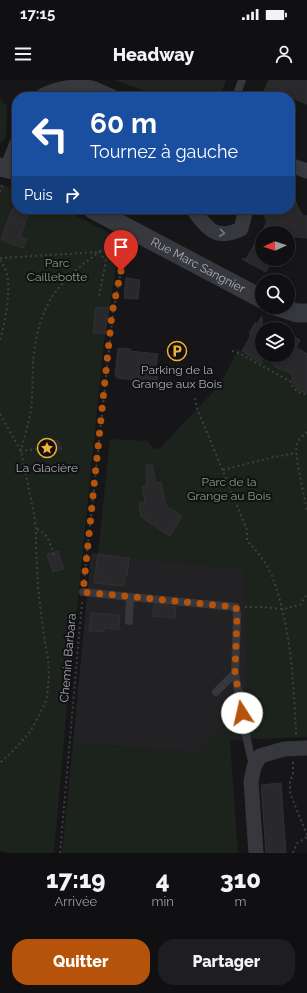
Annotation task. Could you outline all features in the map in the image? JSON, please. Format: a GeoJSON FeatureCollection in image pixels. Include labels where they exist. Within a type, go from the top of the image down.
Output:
{"type":"FeatureCollection","features":[{"type":"Feature","properties":{"kind":"street"},"geometry":{"type":"LineString","coordinates":[[52,92],[66,88],[88,87],[100,92]]}},
{"type":"Feature","properties":{"kind":"street"},"geometry":{"type":"LineString","coordinates":[[8,169],[12,157]]}},
{"type":"Feature","properties":{"kind":"street"},"geometry":{"type":"LineString","coordinates":[[295,167],[307,171]]}},
{"type":"Feature","properties":{"kind":"street","name":"Rue Marc Sangnier"},"geometry":{"type":"LineString","coordinates":[[102,214],[255,295]]}},
{"type":"Feature","properties":{"kind":"street"},"geometry":{"type":"LineString","coordinates":[[196,214],[202,222],[216,233],[230,234],[241,229],[245,214]]}},
{"type":"Feature","properties":{"kind":"street"},"geometry":{"type":"LineString","coordinates":[[295,312],[307,313]]}},
{"type":"Feature","properties":{"kind":"street"},"geometry":{"type":"LineString","coordinates":[[256,853],[251,782],[254,766],[260,756],[297,748]]}},
{"type":"Feature","properties":{"kind":"lane"},"geometry":{"type":"LineString","coordinates":[[238,92],[242,80]]}},
{"type":"Feature","properties":{"kind":"lane"},"geometry":{"type":"LineString","coordinates":[[83,592],[236,607],[235,673],[247,740],[254,766]]}},
{"type":"Feature","properties":{"kind":"lane"},"geometry":{"type":"LineString","coordinates":[[129,621],[130,597]]}},
{"type":"Feature","properties":{"kind":"lane"},"geometry":{"type":"LineString","coordinates":[[216,692],[235,673]]}},
{"type":"Feature","properties":{"kind":"path"},"geometry":{"type":"LineString","coordinates":[[21,451],[31,410],[36,340],[45,311],[61,284],[81,265],[129,228]]}},
{"type":"Feature","properties":{"kind":"path","name":"Chemin Barbara"},"geometry":{"type":"LineString","coordinates":[[60,853],[83,592],[112,313],[129,228]]}},
{"type":"Feature","properties":{"kind":"path"},"geometry":{"type":"LineString","coordinates":[[0,340],[7,301],[8,284],[7,274],[0,259],[99,252]]}},
{"type":"Feature","properties":{"kind":"path"},"geometry":{"type":"LineString","coordinates":[[99,252],[106,261],[99,296]]}},
{"type":"Feature","properties":{"kind":"path"},"geometry":{"type":"LineString","coordinates":[[232,352],[239,353],[291,382],[296,390],[307,394]]}},
{"type":"Feature","properties":{"kind":"path"},"geometry":{"type":"LineString","coordinates":[[194,398],[247,530],[247,541],[258,552],[271,575],[283,610],[294,694],[297,748],[293,762],[290,793],[307,836],[297,843],[293,852]]}},
{"type":"Feature","properties":{"kind":"path"},"geometry":{"type":"LineString","coordinates":[[0,414],[21,451],[36,529],[37,568],[43,630],[48,659],[49,688],[47,699],[29,733],[14,751],[0,763]]}},
{"type":"Feature","properties":{"kind":"path"},"geometry":{"type":"LineString","coordinates":[[307,432],[297,444],[296,453],[307,511]]}},
{"type":"Feature","properties":{"kind":"path"},"geometry":{"type":"LineString","coordinates":[[21,451],[46,448]]}},
{"type":"Feature","properties":{"kind":"path"},"geometry":{"type":"LineString","coordinates":[[223,470],[296,453]]}},
{"type":"Feature","properties":{"kind":"path"},"geometry":{"type":"LineString","coordinates":[[36,529],[45,533],[54,555]]}},
{"type":"Feature","properties":{"kind":"path"},"geometry":{"type":"LineString","coordinates":[[239,607],[263,607],[283,610],[300,605],[307,594]]}},
{"type":"Feature","properties":{"kind":"shaded area"},"geometry":{"type":"Polygon","coordinates":[[[115,80],[226,80],[222,92],[147,92],[115,80]]]}},
{"type":"Feature","properties":{"kind":"shaded area"},"geometry":{"type":"Polygon","coordinates":[[[91,553],[244,569],[248,700],[253,739],[241,740],[237,706],[225,704],[223,726],[197,753],[73,743],[91,553]]]}},
{"type":"Feature","properties":{"kind":"green space"},"geometry":{"type":"Polygon","coordinates":[[[0,98],[7,107],[6,138],[0,143],[0,98]]]}},
{"type":"Feature","properties":{"kind":"green space","name":"Parc Caillebotte"},"geometry":{"type":"Polygon","coordinates":[[[0,184],[12,188],[12,214],[73,214],[113,235],[119,248],[104,342],[66,716],[54,853],[9,853],[0,851],[0,184]]]}},
{"type":"Feature","properties":{"kind":"green space","name":"Parc de la Grange au Bois"},"geometry":{"type":"Polygon","coordinates":[[[238,349],[255,359],[255,362],[271,362],[292,374],[292,378],[294,380],[293,383],[296,384],[295,387],[304,392],[307,391],[307,737],[253,739],[248,700],[243,569],[98,554],[110,439],[147,441],[153,448],[159,449],[213,392],[227,372],[238,349]]]}},
{"type":"Feature","properties":{"kind":"green space"},"geometry":{"type":"Polygon","coordinates":[[[224,704],[237,706],[241,740],[230,740],[238,853],[62,853],[73,743],[197,753],[223,726],[224,704]]]}},
{"type":"Feature","properties":{"kind":"building"},"geometry":{"type":"Polygon","coordinates":[[[269,80],[307,80],[307,104],[295,99],[295,92],[264,92],[269,80]]]}},
{"type":"Feature","properties":{"kind":"building"},"geometry":{"type":"Polygon","coordinates":[[[295,200],[302,215],[307,216],[307,238],[295,237],[295,226],[265,226],[267,222],[264,214],[295,214],[295,200]]]}},
{"type":"Feature","properties":{"kind":"building"},"geometry":{"type":"Polygon","coordinates":[[[12,209],[12,214],[28,214],[20,237],[27,239],[23,248],[1,240],[12,209]]]}},
{"type":"Feature","properties":{"kind":"building"},"geometry":{"type":"Polygon","coordinates":[[[255,243],[255,266],[269,266],[266,272],[242,259],[246,259],[255,243]]]}},
{"type":"Feature","properties":{"kind":"building"},"geometry":{"type":"Polygon","coordinates":[[[126,278],[140,280],[138,299],[124,298],[126,278]]]}},
{"type":"Feature","properties":{"kind":"building"},"geometry":{"type":"Polygon","coordinates":[[[96,307],[109,308],[105,334],[93,332],[96,307]]]}},
{"type":"Feature","properties":{"kind":"building"},"geometry":{"type":"Polygon","coordinates":[[[262,316],[262,322],[258,322],[262,316]]]}},
{"type":"Feature","properties":{"kind":"building"},"geometry":{"type":"Polygon","coordinates":[[[255,323],[255,359],[242,351],[251,335],[249,334],[255,323]]]}},
{"type":"Feature","properties":{"kind":"building"},"geometry":{"type":"Polygon","coordinates":[[[295,337],[300,340],[296,347],[307,354],[307,393],[298,390],[295,386],[296,384],[293,383],[292,374],[279,369],[274,366],[271,362],[295,362],[295,337]]]}},
{"type":"Feature","properties":{"kind":"building"},"geometry":{"type":"Polygon","coordinates":[[[118,348],[158,354],[156,367],[158,367],[157,382],[117,378],[117,376],[115,376],[118,348]]]}},
{"type":"Feature","properties":{"kind":"building"},"geometry":{"type":"Polygon","coordinates":[[[48,440],[59,441],[62,450],[51,449],[48,440]]]}},
{"type":"Feature","properties":{"kind":"building"},"geometry":{"type":"Polygon","coordinates":[[[152,464],[156,483],[161,482],[166,506],[182,516],[170,536],[141,517],[139,503],[145,502],[142,487],[147,485],[146,465],[152,464]]]}},
{"type":"Feature","properties":{"kind":"building"},"geometry":{"type":"Polygon","coordinates":[[[58,551],[64,569],[53,572],[47,554],[58,551]]]}},
{"type":"Feature","properties":{"kind":"building"},"geometry":{"type":"Polygon","coordinates":[[[98,554],[129,558],[124,586],[94,583],[98,554]]]}},
{"type":"Feature","properties":{"kind":"building"},"geometry":{"type":"Polygon","coordinates":[[[154,605],[176,607],[175,618],[152,616],[154,605]]]}},
{"type":"Feature","properties":{"kind":"building"},"geometry":{"type":"Polygon","coordinates":[[[91,613],[120,615],[119,630],[104,628],[104,632],[89,631],[91,613]]]}},
{"type":"Feature","properties":{"kind":"building"},"geometry":{"type":"Polygon","coordinates":[[[281,783],[286,853],[266,853],[261,785],[281,783]]]}},
{"type":"Feature","properties":{"kind":"place","name":"Parking de la Grange aux Bois"},"geometry":{"type":"Point","coordinates":[177,351]}},
{"type":"Feature","properties":{"kind":"place","name":"La Glacière"},"geometry":{"type":"Point","coordinates":[47,448]}},
{"type":"Feature","properties":{"kind":"route"},"geometry":{"type":"LineString","coordinates":[[121,271],[112,313],[83,592],[236,607],[235,673],[242,713]]}}]}
